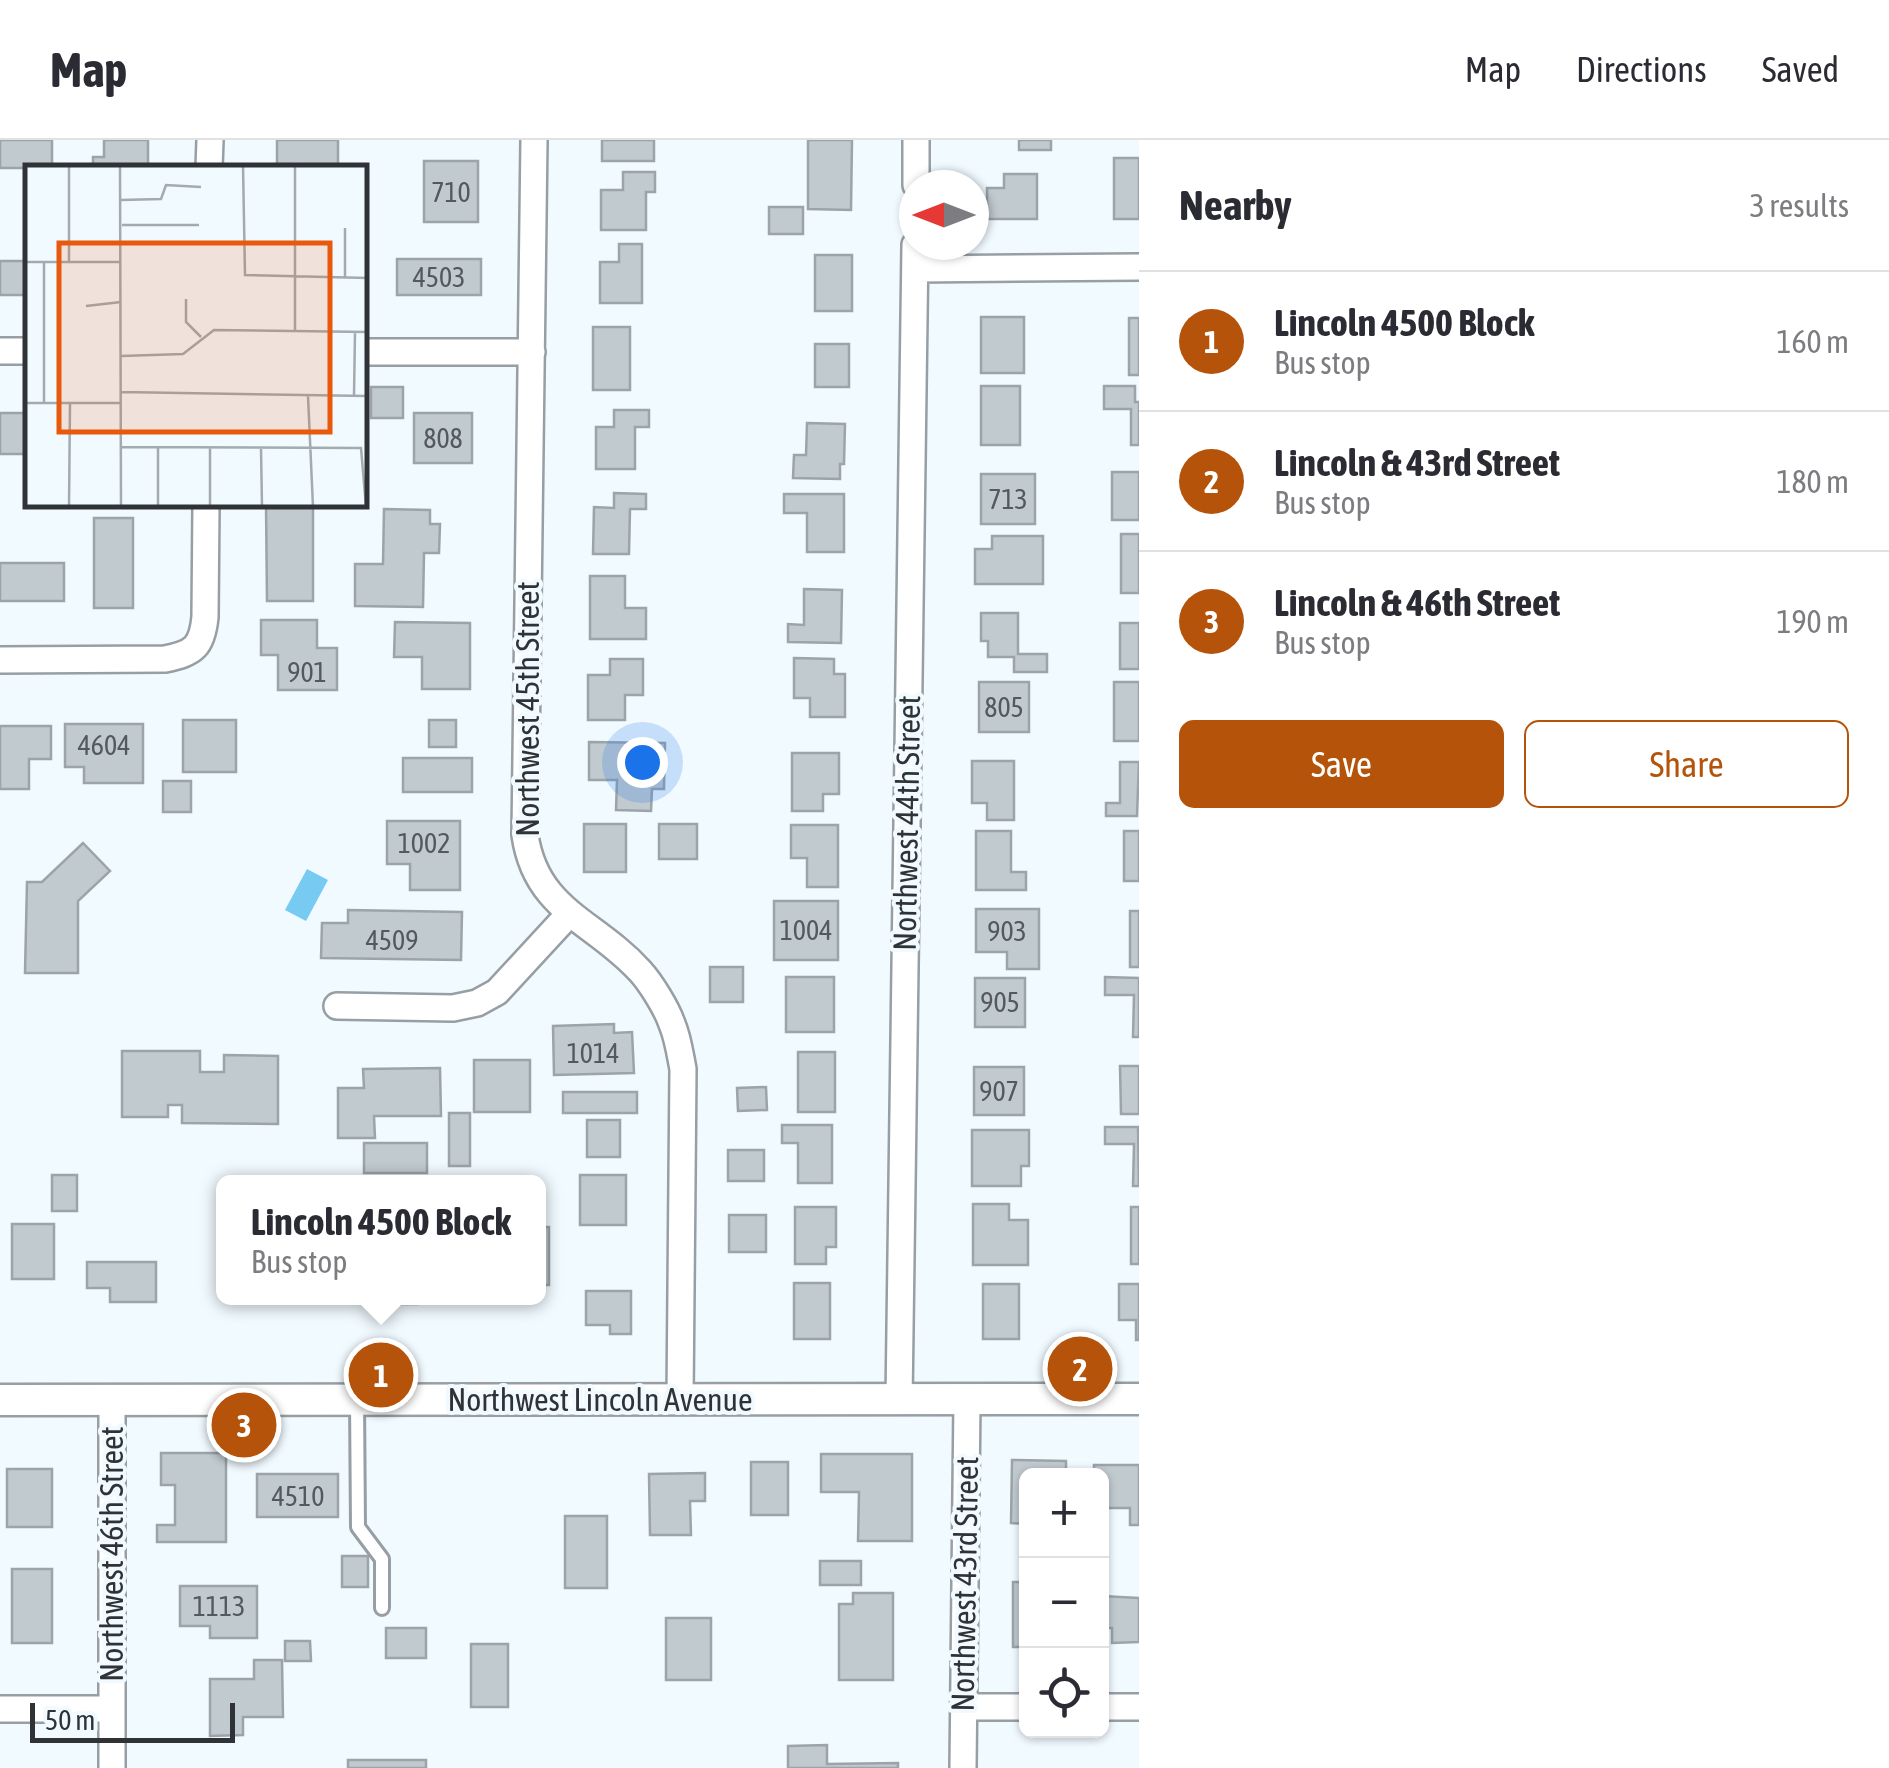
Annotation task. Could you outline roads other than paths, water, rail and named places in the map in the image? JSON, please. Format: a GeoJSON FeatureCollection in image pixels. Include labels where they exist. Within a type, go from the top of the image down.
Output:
{"type":"FeatureCollection","features":[{"type":"Feature","properties":{"kind":"street","name":"Northwest 45th Street"},"geometry":{"type":"LineString","coordinates":[[534,140],[525,835],[534,872],[546,890],[642,973],[672,1022],[683,1069],[680,1399]]}},
{"type":"Feature","properties":{"kind":"street"},"geometry":{"type":"LineString","coordinates":[[916,140],[916,170]]}},
{"type":"Feature","properties":{"kind":"street","name":"Northwest 44th Street"},"geometry":{"type":"LineString","coordinates":[[900,1400],[915,260]]}},
{"type":"Feature","properties":{"kind":"street"},"geometry":{"type":"LineString","coordinates":[[982,260],[1139,267]]}},
{"type":"Feature","properties":{"kind":"street"},"geometry":{"type":"LineString","coordinates":[[368,352],[532,352]]}},
{"type":"Feature","properties":{"kind":"street"},"geometry":{"type":"LineString","coordinates":[[0,660],[165,659],[184,656],[195,648],[203,631],[206,508]]}},
{"type":"Feature","properties":{"kind":"street"},"geometry":{"type":"LineString","coordinates":[[336,1006],[454,1008],[477,1003],[496,992],[570,914]]}},
{"type":"Feature","properties":{"kind":"street","name":"Northwest Lincoln Avenue"},"geometry":{"type":"LineString","coordinates":[[0,1400],[1139,1399]]}},
{"type":"Feature","properties":{"kind":"street","name":"Northwest 46th Street"},"geometry":{"type":"LineString","coordinates":[[112,1400],[112,1768]]}},
{"type":"Feature","properties":{"kind":"street","name":"Northwest 43rd Street"},"geometry":{"type":"LineString","coordinates":[[963,1768],[967,1400]]}},
{"type":"Feature","properties":{"kind":"street"},"geometry":{"type":"LineString","coordinates":[[964,1706],[1019,1707]]}},
{"type":"Feature","properties":{"kind":"street"},"geometry":{"type":"LineString","coordinates":[[1109,1707],[1139,1707]]}},
{"type":"Feature","properties":{"kind":"street"},"geometry":{"type":"LineString","coordinates":[[0,1709],[112,1709]]}},
{"type":"Feature","properties":{"kind":"lane"},"geometry":{"type":"LineString","coordinates":[[357,1399],[358,1526],[382,1559],[382,1608]]}},
{"type":"Feature","properties":{"kind":"water"},"geometry":{"type":"Polygon","coordinates":[[[307,869],[328,880],[306,921],[285,910],[307,869]]]}},
{"type":"Feature","properties":{"kind":"place","name":"Lincoln & 43rd Street"},"geometry":{"type":"Point","coordinates":[1080,1369]}},
{"type":"Feature","properties":{"kind":"place","name":"Lincoln 4500 Block"},"geometry":{"type":"Point","coordinates":[381,1375]}},
{"type":"Feature","properties":{"kind":"place","name":"Lincoln & 46th Street"},"geometry":{"type":"Point","coordinates":[244,1425]}}]}
